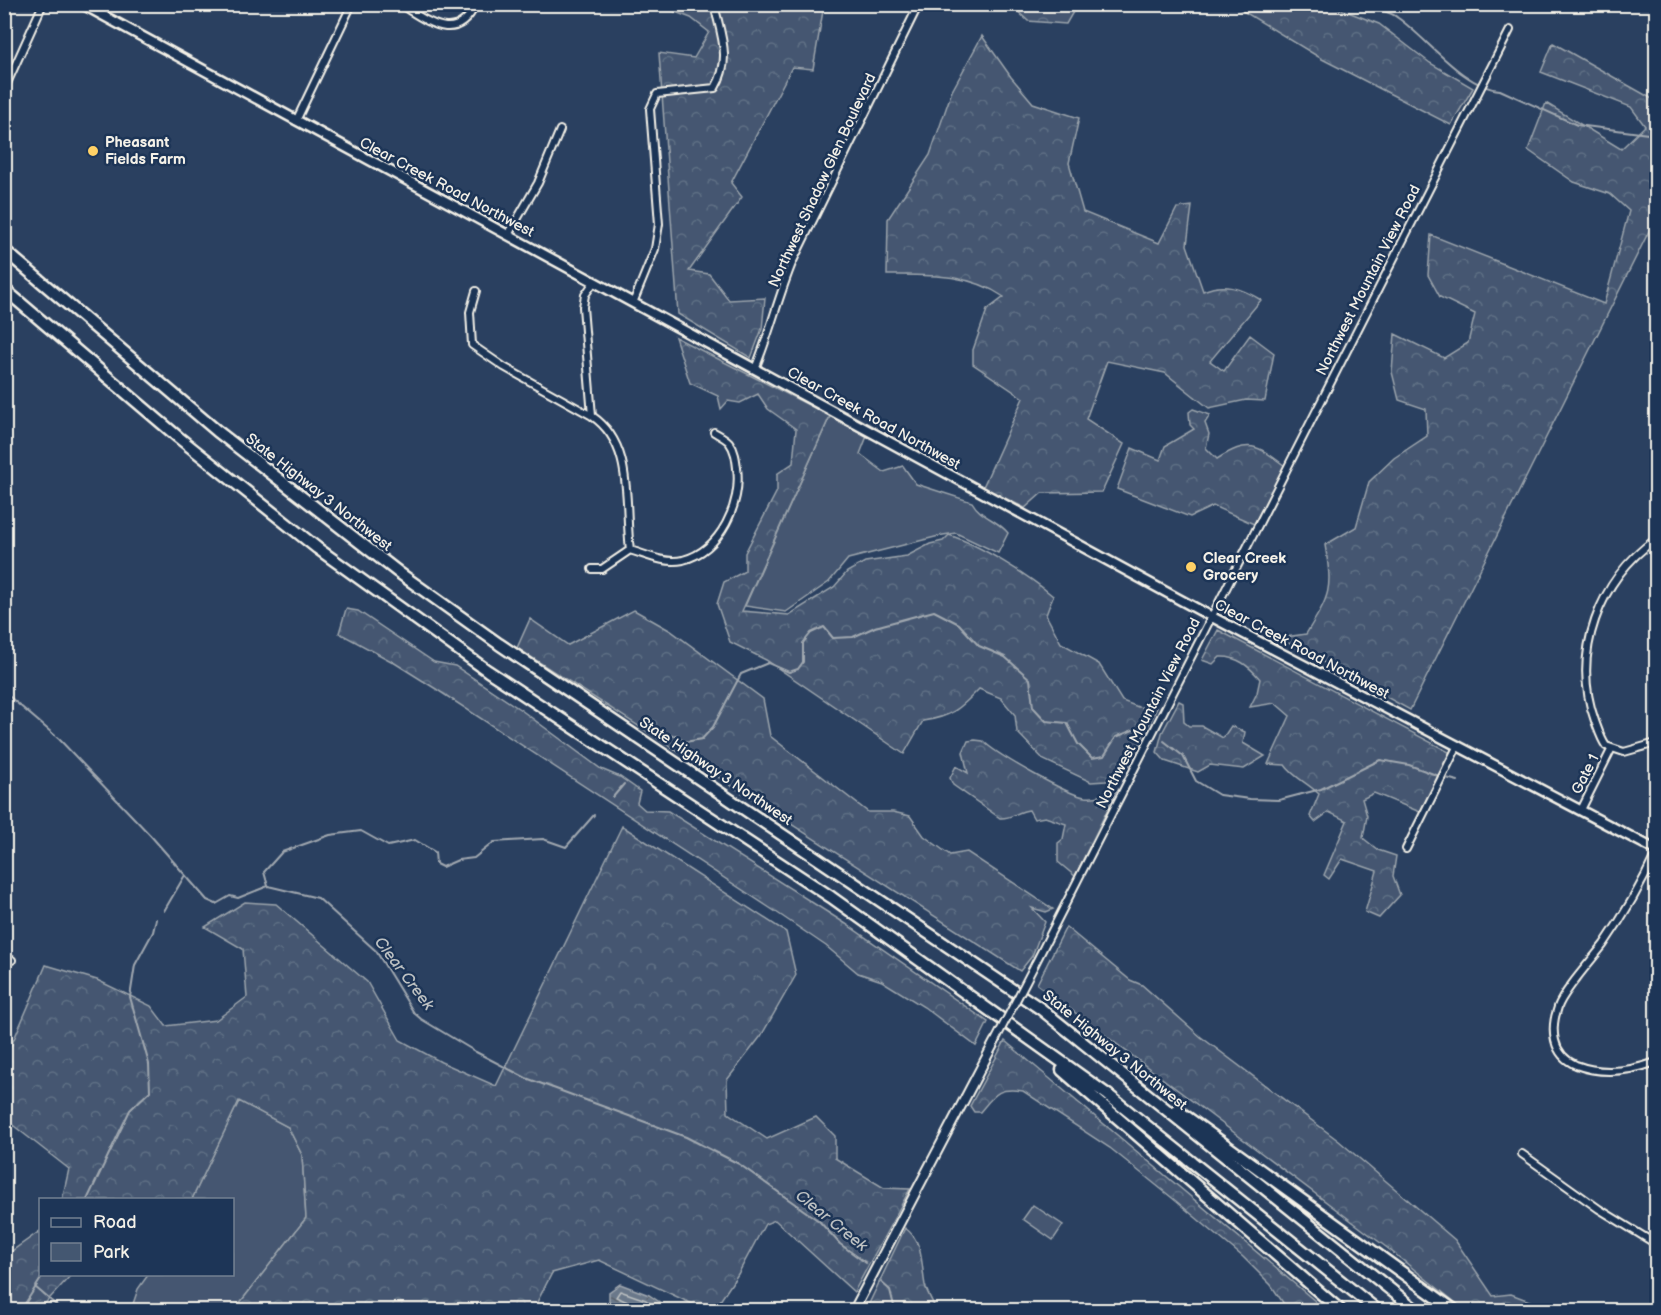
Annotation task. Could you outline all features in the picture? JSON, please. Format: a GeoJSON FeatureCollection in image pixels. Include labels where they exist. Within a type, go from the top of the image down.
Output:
{"type":"FeatureCollection","features":[{"type":"Feature","properties":{"kind":"highway","name":"State Highway 3 Northwest"},"geometry":{"type":"LineString","coordinates":[[4,250],[216,432],[398,572],[499,644],[923,927],[1089,1046],[1416,1311]]}},
{"type":"Feature","properties":{"kind":"highway"},"geometry":{"type":"LineString","coordinates":[[4,289],[178,437],[361,580],[498,678],[831,897],[1108,1095],[1377,1311]]}},
{"type":"Feature","properties":{"kind":"highway"},"geometry":{"type":"LineString","coordinates":[[1012,1026],[1340,1311]]}},
{"type":"Feature","properties":{"kind":"highway"},"geometry":{"type":"LineString","coordinates":[[1089,1046],[1454,1311]]}},
{"type":"Feature","properties":{"kind":"highway"},"geometry":{"type":"LineString","coordinates":[[1309,1284],[1332,1311]]}},
{"type":"Feature","properties":{"kind":"main road","name":"Clear Creek Road Northwest"},"geometry":{"type":"LineString","coordinates":[[82,4],[1212,617],[1656,851]]}},
{"type":"Feature","properties":{"kind":"street"},"geometry":{"type":"LineString","coordinates":[[4,90],[43,4]]}},
{"type":"Feature","properties":{"kind":"street"},"geometry":{"type":"LineString","coordinates":[[296,121],[352,4]]}},
{"type":"Feature","properties":{"kind":"street"},"geometry":{"type":"LineString","coordinates":[[399,4],[441,28],[453,28],[466,22],[476,4]]}},
{"type":"Feature","properties":{"kind":"street"},"geometry":{"type":"LineString","coordinates":[[633,303],[655,249],[659,224],[650,109],[657,94],[716,88],[723,74],[726,59],[714,4]]}},
{"type":"Feature","properties":{"kind":"street","name":"Northwest Shadow Glen Boulevard"},"geometry":{"type":"LineString","coordinates":[[755,369],[769,336],[780,292],[793,261],[919,4]]}},
{"type":"Feature","properties":{"kind":"street","name":"Northwest Mountain View Road"},"geometry":{"type":"LineString","coordinates":[[854,1311],[1035,963],[1510,30]]}},
{"type":"Feature","properties":{"kind":"street"},"geometry":{"type":"LineString","coordinates":[[508,236],[534,192],[560,130]]}},
{"type":"Feature","properties":{"kind":"street"},"geometry":{"type":"LineString","coordinates":[[592,416],[583,308],[585,295],[594,282]]}},
{"type":"Feature","properties":{"kind":"street"},"geometry":{"type":"LineString","coordinates":[[476,291],[470,312],[472,345],[504,367],[592,416],[604,424],[614,436],[623,462],[630,550]]}},
{"type":"Feature","properties":{"kind":"street"},"geometry":{"type":"LineString","coordinates":[[630,550],[659,560],[682,560],[704,548],[724,525],[735,505],[739,482],[735,452],[726,440],[714,432]]}},
{"type":"Feature","properties":{"kind":"street"},"geometry":{"type":"LineString","coordinates":[[1656,539],[1623,569],[1598,609],[1591,627],[1587,691],[1602,741],[1611,750],[1624,752],[1656,743]]}},
{"type":"Feature","properties":{"kind":"street"},"geometry":{"type":"LineString","coordinates":[[592,569],[602,569],[630,550]]}},
{"type":"Feature","properties":{"kind":"street"},"geometry":{"type":"LineString","coordinates":[[1406,849],[1457,747]]}},
{"type":"Feature","properties":{"kind":"street","name":"Gate 1"},"geometry":{"type":"LineString","coordinates":[[1581,810],[1611,750]]}},
{"type":"Feature","properties":{"kind":"street"},"geometry":{"type":"LineString","coordinates":[[1656,851],[1604,944],[1559,1004],[1553,1024],[1554,1043],[1568,1061],[1592,1071],[1622,1070],[1656,1062]]}},
{"type":"Feature","properties":{"kind":"street"},"geometry":{"type":"LineString","coordinates":[[4,962],[12,960]]}},
{"type":"Feature","properties":{"kind":"street"},"geometry":{"type":"LineString","coordinates":[[1522,1154],[1599,1209],[1656,1244]]}},
{"type":"Feature","properties":{"kind":"green space"},"geometry":{"type":"Polygon","coordinates":[[[657,5],[824,5],[813,69],[792,67],[731,183],[742,197],[689,271],[709,274],[729,300],[765,298],[762,329],[751,358],[678,314],[659,53],[694,58],[709,32],[691,18],[657,5]]]}},
{"type":"Feature","properties":{"kind":"green space"},"geometry":{"type":"Polygon","coordinates":[[[1011,5],[1077,5],[1066,24],[1028,21],[1011,5]]]}},
{"type":"Feature","properties":{"kind":"green space"},"geometry":{"type":"Polygon","coordinates":[[[1233,5],[1330,5],[1379,24],[1430,63],[1473,88],[1451,125],[1322,59],[1233,5]]]}},
{"type":"Feature","properties":{"kind":"green space"},"geometry":{"type":"Polygon","coordinates":[[[982,36],[1033,103],[1079,118],[1069,163],[1083,212],[1159,243],[1177,208],[1192,206],[1187,245],[1203,291],[1218,287],[1233,288],[1247,292],[1261,300],[1210,361],[1224,371],[1250,335],[1274,353],[1265,401],[1246,400],[1209,408],[1165,373],[1107,361],[1086,419],[1124,444],[1102,492],[1042,493],[1025,508],[983,487],[1023,398],[973,364],[973,350],[987,310],[1004,297],[977,283],[962,279],[887,275],[888,219],[930,155],[952,91],[982,36]]]}},
{"type":"Feature","properties":{"kind":"green space"},"geometry":{"type":"Polygon","coordinates":[[[1553,43],[1656,101],[1656,217],[1410,710],[1279,638],[1306,634],[1314,621],[1325,601],[1329,583],[1325,545],[1356,527],[1369,482],[1394,458],[1427,436],[1426,409],[1399,400],[1392,372],[1395,334],[1444,358],[1468,343],[1475,314],[1440,297],[1428,275],[1431,235],[1604,304],[1629,211],[1610,194],[1574,182],[1528,150],[1546,103],[1621,149],[1645,126],[1631,107],[1541,72],[1553,43]]]}},
{"type":"Feature","properties":{"kind":"green space"},"geometry":{"type":"Polygon","coordinates":[[[675,337],[830,416],[742,611],[789,615],[834,587],[847,572],[865,562],[907,556],[930,544],[943,541],[949,535],[1003,561],[1053,596],[1046,615],[1061,643],[1099,664],[1122,701],[1138,707],[1157,708],[1128,767],[1106,781],[1091,782],[1044,760],[1017,732],[1015,715],[1001,698],[979,689],[954,711],[923,721],[904,754],[766,660],[730,642],[717,604],[724,582],[745,571],[745,553],[777,491],[777,474],[793,463],[796,429],[768,409],[758,394],[740,403],[728,401],[721,409],[718,396],[690,383],[675,337]]]}},
{"type":"Feature","properties":{"kind":"green space"},"geometry":{"type":"Polygon","coordinates":[[[1193,409],[1210,415],[1205,423],[1209,434],[1206,448],[1217,459],[1237,449],[1252,447],[1267,453],[1285,466],[1254,524],[1213,506],[1190,517],[1117,489],[1132,448],[1160,460],[1165,446],[1194,429],[1190,425],[1189,412],[1193,409]]]}},
{"type":"Feature","properties":{"kind":"green space"},"geometry":{"type":"Polygon","coordinates":[[[830,416],[867,436],[860,454],[884,472],[903,466],[916,484],[972,502],[975,507],[1008,533],[998,553],[956,533],[943,535],[848,559],[829,582],[786,612],[745,606],[830,416]]]}},
{"type":"Feature","properties":{"kind":"green space"},"geometry":{"type":"Polygon","coordinates":[[[346,609],[358,611],[434,662],[455,666],[521,710],[601,769],[620,777],[640,791],[637,803],[645,810],[668,811],[846,924],[988,1022],[976,1046],[924,1007],[882,981],[858,973],[826,946],[776,912],[436,689],[393,662],[339,633],[346,609]]]}},
{"type":"Feature","properties":{"kind":"green space"},"geometry":{"type":"Polygon","coordinates":[[[634,610],[671,631],[763,699],[770,736],[868,812],[893,812],[910,816],[924,836],[950,855],[967,852],[1053,909],[1046,912],[1032,908],[1045,922],[1032,956],[1020,971],[517,648],[530,619],[568,645],[634,610]]]}},
{"type":"Feature","properties":{"kind":"green space"},"geometry":{"type":"Polygon","coordinates":[[[1218,630],[1451,753],[1420,812],[1374,793],[1362,799],[1367,816],[1363,838],[1378,850],[1396,856],[1393,876],[1400,895],[1379,918],[1365,912],[1377,871],[1342,859],[1329,879],[1324,875],[1347,821],[1329,812],[1315,822],[1310,816],[1319,794],[1285,765],[1268,764],[1290,716],[1275,703],[1250,707],[1257,693],[1260,679],[1242,663],[1226,657],[1220,657],[1213,664],[1202,660],[1218,630]]]}},
{"type":"Feature","properties":{"kind":"green space"},"geometry":{"type":"Polygon","coordinates":[[[1179,701],[1183,703],[1184,722],[1189,726],[1202,726],[1223,738],[1231,726],[1245,732],[1243,743],[1265,756],[1244,769],[1210,765],[1198,772],[1165,761],[1157,752],[1162,733],[1179,701]]]}},
{"type":"Feature","properties":{"kind":"green space"},"geometry":{"type":"Polygon","coordinates":[[[968,741],[983,741],[1033,774],[1076,795],[1094,797],[1117,790],[1075,876],[1058,862],[1058,843],[1063,839],[1066,824],[1045,817],[1034,819],[1029,810],[1000,818],[953,785],[950,778],[956,766],[968,773],[963,752],[968,741]]]}},
{"type":"Feature","properties":{"kind":"green space"},"geometry":{"type":"Polygon","coordinates":[[[622,826],[786,932],[796,975],[761,1036],[727,1080],[728,1113],[767,1139],[816,1117],[835,1136],[835,1158],[884,1188],[910,1189],[854,1292],[775,1220],[765,1224],[738,1274],[714,1310],[705,1310],[599,1260],[552,1273],[533,1310],[223,1310],[239,1304],[306,1218],[302,1155],[288,1127],[239,1101],[192,1198],[62,1198],[69,1169],[5,1119],[5,1060],[46,965],[97,980],[151,1006],[166,1026],[216,1020],[247,997],[243,949],[205,927],[245,902],[276,904],[367,982],[400,1040],[441,1062],[496,1086],[622,826]]]}},
{"type":"Feature","properties":{"kind":"green space"},"geometry":{"type":"Polygon","coordinates":[[[1066,927],[1130,980],[1142,985],[1201,1037],[1339,1141],[1455,1240],[1493,1296],[1511,1294],[1553,1310],[1465,1310],[1386,1247],[1037,984],[1066,927]]]}},
{"type":"Feature","properties":{"kind":"green space"},"geometry":{"type":"Polygon","coordinates":[[[1005,1041],[1315,1301],[1321,1310],[1288,1310],[1271,1285],[1243,1257],[1171,1197],[1110,1148],[1023,1091],[1002,1091],[994,1096],[980,1112],[974,1112],[970,1106],[1005,1041]]]}},
{"type":"Feature","properties":{"kind":"green space"},"geometry":{"type":"Polygon","coordinates":[[[239,1101],[288,1127],[302,1155],[306,1218],[239,1304],[223,1310],[131,1310],[138,1289],[147,1276],[234,1276],[234,1198],[192,1198],[239,1101]]]}},
{"type":"Feature","properties":{"kind":"green space"},"geometry":{"type":"Polygon","coordinates":[[[1033,1205],[1063,1225],[1053,1240],[1023,1219],[1033,1205]]]}},
{"type":"Feature","properties":{"kind":"green space"},"geometry":{"type":"Polygon","coordinates":[[[905,1228],[919,1246],[925,1285],[935,1308],[944,1310],[866,1310],[905,1228]]]}},
{"type":"Feature","properties":{"kind":"green space"},"geometry":{"type":"Polygon","coordinates":[[[39,1232],[39,1276],[70,1276],[39,1310],[5,1310],[5,1256],[39,1232]]]}},
{"type":"Feature","properties":{"kind":"water"},"geometry":{"type":"Polygon","coordinates":[[[620,1284],[649,1295],[664,1305],[663,1310],[631,1310],[609,1302],[609,1292],[620,1284]]]}},
{"type":"Feature","properties":{"kind":"waterway"},"geometry":{"type":"LineString","coordinates":[[1353,4],[1393,15],[1460,72],[1486,87],[1500,90],[1577,125],[1656,135]]}},
{"type":"Feature","properties":{"kind":"waterway"},"geometry":{"type":"LineString","coordinates":[[671,736],[676,735],[685,742],[702,739],[713,727],[741,674],[768,663],[789,672],[798,669],[803,662],[803,643],[811,633],[824,627],[833,638],[853,637],[875,627],[934,611],[959,624],[979,646],[1005,657],[1030,679],[1033,707],[1046,721],[1067,723],[1078,744],[1092,758],[1104,756],[1116,737],[1138,728]]}},
{"type":"Feature","properties":{"kind":"waterway","name":"Clear Creek"},"geometry":{"type":"LineString","coordinates":[[4,692],[59,739],[151,836],[207,900],[216,904],[230,896],[238,898],[268,886],[318,898],[376,951],[414,1013],[421,1019],[476,1052],[526,1078],[686,1137],[739,1164],[819,1221],[840,1244],[866,1263]]}},
{"type":"Feature","properties":{"kind":"waterway"},"geometry":{"type":"LineString","coordinates":[[1164,741],[1183,756],[1196,781],[1219,795],[1250,799],[1279,800],[1321,789],[1380,760],[1409,765],[1439,776]]}},
{"type":"Feature","properties":{"kind":"waterway"},"geometry":{"type":"LineString","coordinates":[[1446,778],[1458,781]]}},
{"type":"Feature","properties":{"kind":"waterway"},"geometry":{"type":"LineString","coordinates":[[613,797],[624,784]]}},
{"type":"Feature","properties":{"kind":"waterway"},"geometry":{"type":"LineString","coordinates":[[268,886],[264,872],[282,852],[330,835],[361,831],[388,846],[415,840],[435,852],[436,864],[442,867],[458,860],[474,858],[494,842],[543,839],[566,847],[594,815]]}},
{"type":"Feature","properties":{"kind":"waterway"},"geometry":{"type":"LineString","coordinates":[[164,911],[185,875]]}},
{"type":"Feature","properties":{"kind":"waterway"},"geometry":{"type":"LineString","coordinates":[[88,1198],[130,1110],[150,1091],[149,1064],[130,997],[135,965],[153,932],[156,919]]}},
{"type":"Feature","properties":{"kind":"waterway"},"geometry":{"type":"LineString","coordinates":[[21,1310],[43,1276]]}},
{"type":"Feature","properties":{"kind":"waterway","name":"Clear Creek"},"geometry":{"type":"LineString","coordinates":[[881,1282],[890,1290],[895,1310]]}},
{"type":"Feature","properties":{"kind":"waterway"},"geometry":{"type":"LineString","coordinates":[[35,1287],[62,1310]]}},
{"type":"Feature","properties":{"kind":"place","name":"Pheasant Fields Farm"},"geometry":{"type":"Point","coordinates":[93,151]}},
{"type":"Feature","properties":{"kind":"place","name":"Clear Creek Grocery"},"geometry":{"type":"Point","coordinates":[1191,567]}}]}
